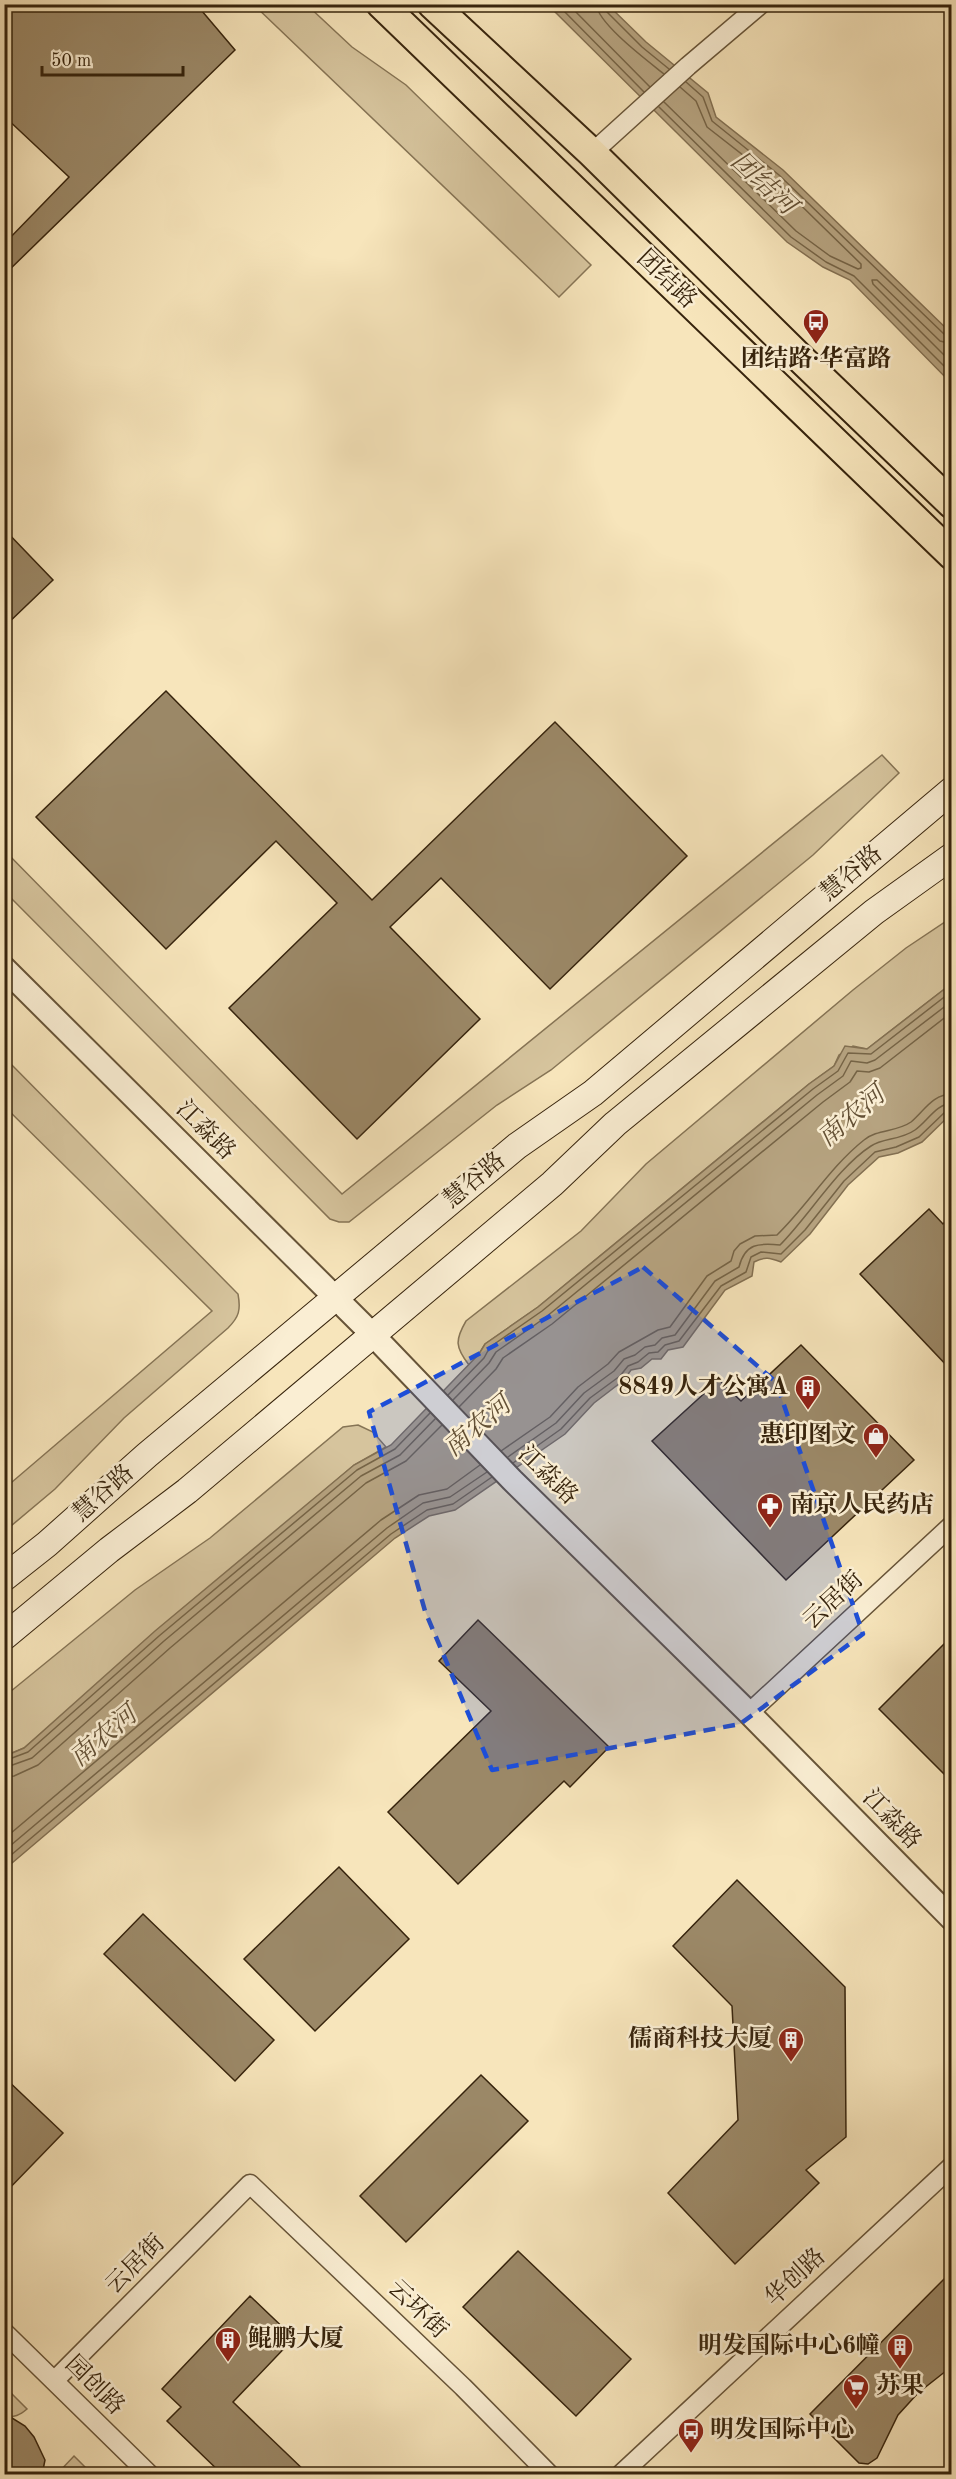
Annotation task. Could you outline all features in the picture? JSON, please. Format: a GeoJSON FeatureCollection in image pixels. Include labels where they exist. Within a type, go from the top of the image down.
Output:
{"type":"FeatureCollection","features":[{"type":"Feature","properties":{"kind":"main road","name":"团结路"},"geometry":{"type":"LineString","coordinates":[[381,4],[951,555]]}},
{"type":"Feature","properties":{"kind":"main road","name":"团结路"},"geometry":{"type":"LineString","coordinates":[[432,4],[592,153],[798,357],[951,504]]}},
{"type":"Feature","properties":{"kind":"main road","name":"慧谷路"},"geometry":{"type":"LineString","coordinates":[[4,1578],[47,1544],[147,1455],[517,1146],[593,1093],[951,790]]}},
{"type":"Feature","properties":{"kind":"main road","name":"慧谷路"},"geometry":{"type":"LineString","coordinates":[[4,1637],[110,1550],[187,1491],[552,1184],[615,1124],[874,912],[951,856]]}},
{"type":"Feature","properties":{"kind":"street"},"geometry":{"type":"LineString","coordinates":[[592,153],[761,4]]}},
{"type":"Feature","properties":{"kind":"street","name":"江淼路"},"geometry":{"type":"LineString","coordinates":[[4,968],[372,1334],[512,1480],[749,1713],[951,1919]]}},
{"type":"Feature","properties":{"kind":"street","name":"云居街"},"geometry":{"type":"LineString","coordinates":[[749,1713],[951,1525]]}},
{"type":"Feature","properties":{"kind":"street","name":"华创路"},"geometry":{"type":"LineString","coordinates":[[621,2475],[951,2166]]}},
{"type":"Feature","properties":{"kind":"street","name":"云居街"},"geometry":{"type":"LineString","coordinates":[[55,2380],[250,2184]]}},
{"type":"Feature","properties":{"kind":"street","name":"云环街"},"geometry":{"type":"LineString","coordinates":[[250,2184],[462,2387],[549,2475]]}},
{"type":"Feature","properties":{"kind":"street","name":"园创路"},"geometry":{"type":"LineString","coordinates":[[4,2332],[149,2475]]}},
{"type":"Feature","properties":{"kind":"highlighted area"},"geometry":{"type":"Polygon","coordinates":[[[643,1267],[776,1382],[863,1634],[740,1724],[492,1770],[425,1611],[369,1412],[643,1267]]]}},
{"type":"Feature","properties":{"kind":"shaded area"},"geometry":{"type":"Polygon","coordinates":[[[254,5],[307,5],[352,47],[406,85],[591,265],[559,297],[254,5]]]}},
{"type":"Feature","properties":{"kind":"shaded area"},"geometry":{"type":"Polygon","coordinates":[[[882,755],[899,773],[813,855],[551,1070],[497,1105],[349,1222],[330,1219],[5,892],[5,851],[342,1194],[882,755]]]}},
{"type":"Feature","properties":{"kind":"shaded area"},"geometry":{"type":"Polygon","coordinates":[[[951,918],[951,984],[867,1049],[853,1046],[839,1055],[834,1066],[809,1084],[538,1307],[485,1344],[469,1365],[458,1343],[466,1321],[581,1231],[646,1164],[853,990],[906,948],[951,918]]]}},
{"type":"Feature","properties":{"kind":"shaded area"},"geometry":{"type":"Polygon","coordinates":[[[5,1058],[238,1294],[239,1305],[237,1317],[228,1328],[124,1418],[55,1489],[5,1531],[5,1488],[212,1311],[5,1107],[5,1058]]]}},
{"type":"Feature","properties":{"kind":"shaded area"},"geometry":{"type":"Polygon","coordinates":[[[358,1425],[373,1432],[386,1447],[354,1465],[24,1748],[5,1756],[5,1696],[135,1590],[210,1538],[343,1427],[358,1425]]]}},
{"type":"Feature","properties":{"kind":"shaded area"},"geometry":{"type":"Polygon","coordinates":[[[4,2386],[27,2409],[17,2416],[5,2416],[4,2386]]]}},
{"type":"Feature","properties":{"kind":"shaded area"},"geometry":{"type":"Polygon","coordinates":[[[74,2456],[92,2474],[57,2474],[74,2456]]]}},
{"type":"Feature","properties":{"kind":"water","name":"团结河"},"geometry":{"type":"Polygon","coordinates":[[[548,5],[608,5],[646,42],[708,93],[716,117],[783,170],[951,333],[951,383],[850,280],[823,267],[787,242],[548,5]]]}},
{"type":"Feature","properties":{"kind":"water","name":"南农河"},"geometry":{"type":"Polygon","coordinates":[[[951,984],[951,1114],[922,1142],[898,1153],[879,1157],[848,1185],[810,1234],[781,1262],[768,1258],[754,1262],[752,1276],[725,1290],[683,1347],[668,1350],[661,1359],[652,1359],[641,1368],[631,1370],[624,1380],[594,1403],[565,1434],[455,1510],[429,1516],[395,1538],[5,1869],[5,1756],[24,1748],[155,1631],[354,1465],[391,1445],[479,1354],[485,1344],[538,1307],[809,1084],[834,1066],[845,1046],[867,1049],[951,984]]]}},
{"type":"Feature","properties":{"kind":"building"},"geometry":{"type":"Polygon","coordinates":[[[15,4],[196,4],[235,50],[4,275],[4,244],[69,177],[4,116],[4,20],[15,4]]]}},
{"type":"Feature","properties":{"kind":"building"},"geometry":{"type":"Polygon","coordinates":[[[4,529],[53,580],[4,627],[4,529]]]}},
{"type":"Feature","properties":{"kind":"building"},"geometry":{"type":"Polygon","coordinates":[[[166,691],[372,900],[555,722],[687,856],[550,989],[441,878],[390,927],[480,1019],[357,1139],[229,1008],[337,903],[276,841],[166,949],[36,817],[166,691]]]}},
{"type":"Feature","properties":{"kind":"building"},"geometry":{"type":"Polygon","coordinates":[[[929,1209],[943,1224],[951,1216],[951,1370],[860,1274],[929,1209]]]}},
{"type":"Feature","properties":{"kind":"building"},"geometry":{"type":"Polygon","coordinates":[[[801,1345],[914,1460],[786,1580],[652,1441],[719,1380],[741,1401],[801,1345]]]}},
{"type":"Feature","properties":{"kind":"building"},"geometry":{"type":"Polygon","coordinates":[[[478,1620],[609,1747],[570,1787],[564,1781],[458,1884],[388,1812],[491,1711],[439,1661],[478,1620]]]}},
{"type":"Feature","properties":{"kind":"building"},"geometry":{"type":"Polygon","coordinates":[[[951,1637],[951,1781],[879,1709],[951,1637]]]}},
{"type":"Feature","properties":{"kind":"building"},"geometry":{"type":"Polygon","coordinates":[[[339,1867],[409,1939],[315,2031],[244,1959],[339,1867]]]}},
{"type":"Feature","properties":{"kind":"building","name":"儒商科技大厦"},"geometry":{"type":"Polygon","coordinates":[[[737,1880],[845,1987],[846,2137],[806,2170],[819,2183],[735,2264],[668,2193],[738,2120],[732,2006],[673,1946],[737,1880]]]}},
{"type":"Feature","properties":{"kind":"building"},"geometry":{"type":"Polygon","coordinates":[[[143,1914],[274,2040],[235,2081],[104,1954],[143,1914]]]}},
{"type":"Feature","properties":{"kind":"building"},"geometry":{"type":"Polygon","coordinates":[[[481,2075],[528,2121],[406,2242],[360,2196],[481,2075]]]}},
{"type":"Feature","properties":{"kind":"building"},"geometry":{"type":"Polygon","coordinates":[[[4,2077],[63,2133],[4,2194],[4,2077]]]}},
{"type":"Feature","properties":{"kind":"building"},"geometry":{"type":"Polygon","coordinates":[[[518,2251],[631,2359],[576,2416],[463,2307],[518,2251]]]}},
{"type":"Feature","properties":{"kind":"building","name":"明发国际中心6幢"},"geometry":{"type":"Polygon","coordinates":[[[951,2272],[951,2367],[918,2393],[898,2415],[877,2458],[868,2464],[859,2463],[810,2414],[951,2272]]]}},
{"type":"Feature","properties":{"kind":"building","name":"鲲鹏大厦"},"geometry":{"type":"Polygon","coordinates":[[[250,2296],[294,2338],[233,2402],[309,2475],[223,2475],[167,2421],[181,2407],[162,2389],[250,2296]]]}},
{"type":"Feature","properties":{"kind":"building"},"geometry":{"type":"Polygon","coordinates":[[[4,2413],[25,2426],[34,2437],[45,2460],[42,2475],[4,2475],[4,2413]]]}},
{"type":"Feature","properties":{"kind":"place","name":"团结路·华富路"},"geometry":{"type":"Point","coordinates":[816,345]}},
{"type":"Feature","properties":{"kind":"place","name":"8849人才公寓A"},"geometry":{"type":"Point","coordinates":[808,1411]}},
{"type":"Feature","properties":{"kind":"place","name":"惠印图文"},"geometry":{"type":"Point","coordinates":[876,1459]}},
{"type":"Feature","properties":{"kind":"place","name":"南京人民药店"},"geometry":{"type":"Point","coordinates":[770,1529]}},
{"type":"Feature","properties":{"kind":"place","name":"儒商科技大厦"},"geometry":{"type":"Point","coordinates":[791,2063]}},
{"type":"Feature","properties":{"kind":"place","name":"鲲鹏大厦"},"geometry":{"type":"Point","coordinates":[228,2363]}},
{"type":"Feature","properties":{"kind":"place","name":"明发国际中心6幢"},"geometry":{"type":"Point","coordinates":[900,2370]}},
{"type":"Feature","properties":{"kind":"place","name":"苏果"},"geometry":{"type":"Point","coordinates":[856,2410]}},
{"type":"Feature","properties":{"kind":"place","name":"明发国际中心"},"geometry":{"type":"Point","coordinates":[691,2454]}}]}
